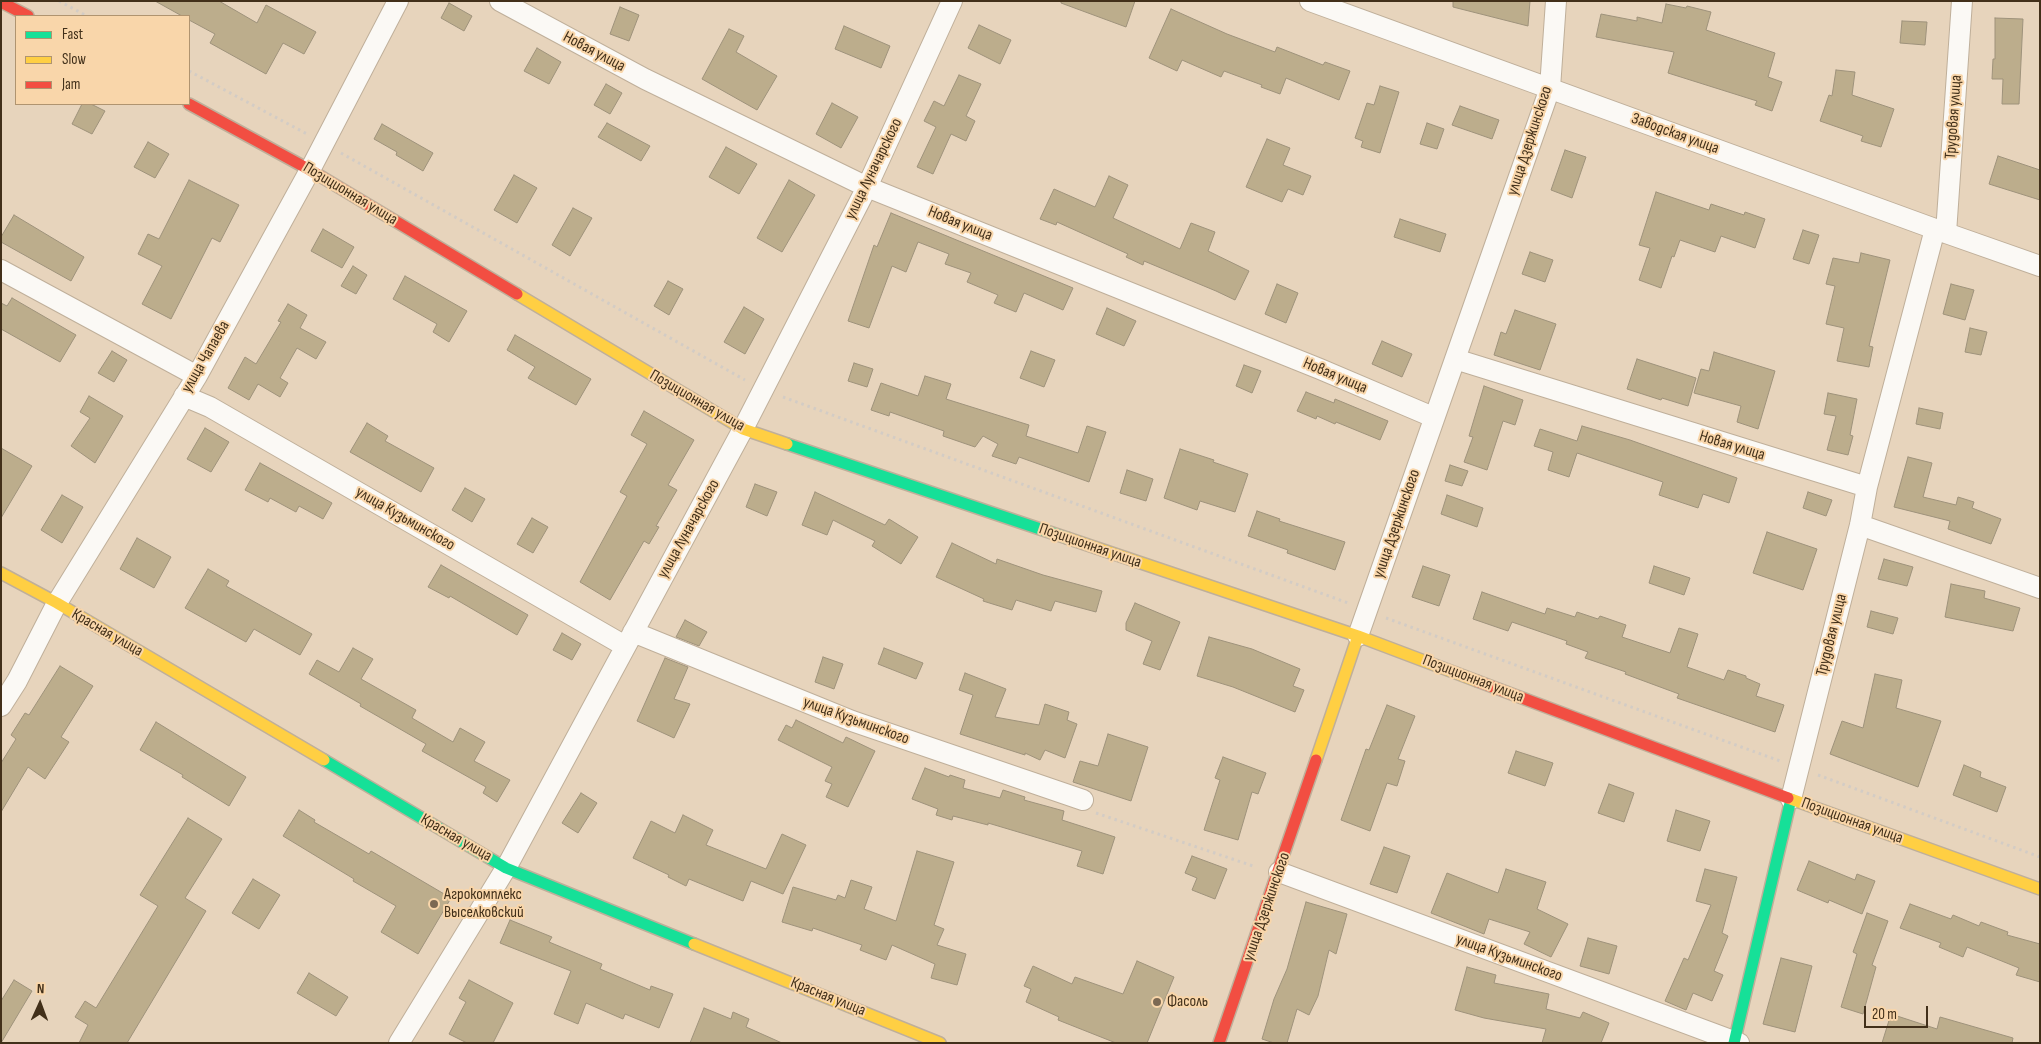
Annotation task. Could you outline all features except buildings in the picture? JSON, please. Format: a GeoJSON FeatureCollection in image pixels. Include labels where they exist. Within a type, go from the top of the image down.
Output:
{"type":"FeatureCollection","features":[{"type":"Feature","properties":{"kind":"street","name":"улица Чапаева"},"geometry":{"type":"LineString","coordinates":[[1,706],[17,681],[57,603],[196,376],[310,170],[398,1]]}},
{"type":"Feature","properties":{"kind":"street","name":"Новая улица"},"geometry":{"type":"LineString","coordinates":[[500,1],[645,79],[867,187],[1320,369],[1433,418]]}},
{"type":"Feature","properties":{"kind":"street","name":"улица Луначарского"},"geometry":{"type":"LineString","coordinates":[[399,1043],[506,868],[764,390],[867,187],[952,1]]}},
{"type":"Feature","properties":{"kind":"street","name":"Заводская улица"},"geometry":{"type":"LineString","coordinates":[[1310,1],[2040,266]]}},
{"type":"Feature","properties":{"kind":"street","name":"улица Дзержинского"},"geometry":{"type":"LineString","coordinates":[[1219,1043],[1279,873],[1433,418],[1550,88],[1556,1]]}},
{"type":"Feature","properties":{"kind":"street","name":"Трудовая улица"},"geometry":{"type":"LineString","coordinates":[[1736,1042],[1791,799],[1860,525],[1867,487],[1940,231],[1962,1]]}},
{"type":"Feature","properties":{"kind":"street"},"geometry":{"type":"LineString","coordinates":[[1,2],[26,15]]}},
{"type":"Feature","properties":{"kind":"street","name":"Позиционная улица"},"geometry":{"type":"LineString","coordinates":[[190,105],[310,170],[743,429],[1358,636],[1791,799],[2040,889]]}},
{"type":"Feature","properties":{"kind":"street"},"geometry":{"type":"LineString","coordinates":[[1,270],[196,376]]}},
{"type":"Feature","properties":{"kind":"street","name":"Новая улица"},"geometry":{"type":"LineString","coordinates":[[1455,359],[1867,487]]}},
{"type":"Feature","properties":{"kind":"street","name":"улица Кузьминского"},"geometry":{"type":"LineString","coordinates":[[184,396],[210,407],[629,639],[852,721],[1083,800]]}},
{"type":"Feature","properties":{"kind":"street"},"geometry":{"type":"LineString","coordinates":[[1860,525],[2040,588]]}},
{"type":"Feature","properties":{"kind":"street","name":"Красная улица"},"geometry":{"type":"LineString","coordinates":[[1,573],[57,603],[506,868],[940,1043]]}},
{"type":"Feature","properties":{"kind":"street","name":"улица Кузьминского"},"geometry":{"type":"LineString","coordinates":[[1279,873],[1736,1042]]}},
{"type":"Feature","properties":{"kind":"path"},"geometry":{"type":"LineString","coordinates":[[60,1],[85,15]]}},
{"type":"Feature","properties":{"kind":"path"},"geometry":{"type":"LineString","coordinates":[[190,72],[324,143],[764,390],[2040,857]]}},
{"type":"Feature","properties":{"kind":"path"},"geometry":{"type":"LineString","coordinates":[[1083,800],[1088,811],[1279,873]]}},
{"type":"Feature","properties":{"kind":"traffic: fast"},"geometry":{"type":"LineString","coordinates":[[787,444],[1067,538]]}},
{"type":"Feature","properties":{"kind":"traffic: fast"},"geometry":{"type":"LineString","coordinates":[[324,760],[506,868],[694,944]]}},
{"type":"Feature","properties":{"kind":"traffic: fast"},"geometry":{"type":"LineString","coordinates":[[1734,1043],[1791,799]]}},
{"type":"Feature","properties":{"kind":"traffic: slow"},"geometry":{"type":"LineString","coordinates":[[517,294],[743,429],[787,444]]}},
{"type":"Feature","properties":{"kind":"traffic: slow"},"geometry":{"type":"LineString","coordinates":[[1067,538],[1358,636],[1477,681]]}},
{"type":"Feature","properties":{"kind":"traffic: slow"},"geometry":{"type":"LineString","coordinates":[[1,573],[57,603],[324,760]]}},
{"type":"Feature","properties":{"kind":"traffic: slow"},"geometry":{"type":"LineString","coordinates":[[1316,760],[1358,636]]}},
{"type":"Feature","properties":{"kind":"traffic: slow"},"geometry":{"type":"LineString","coordinates":[[1788,798],[2040,889]]}},
{"type":"Feature","properties":{"kind":"traffic: slow"},"geometry":{"type":"LineString","coordinates":[[694,944],[940,1043]]}},
{"type":"Feature","properties":{"kind":"traffic: jam"},"geometry":{"type":"LineString","coordinates":[[1,2],[26,15]]}},
{"type":"Feature","properties":{"kind":"traffic: jam"},"geometry":{"type":"LineString","coordinates":[[190,105],[310,170],[517,294]]}},
{"type":"Feature","properties":{"kind":"traffic: jam"},"geometry":{"type":"LineString","coordinates":[[1477,681],[1788,798]]}},
{"type":"Feature","properties":{"kind":"traffic: jam"},"geometry":{"type":"LineString","coordinates":[[1219,1043],[1316,760]]}},
{"type":"Feature","properties":{"kind":"place","name":"Агрокомплекс Выселковский"},"geometry":{"type":"Point","coordinates":[434,904]}},
{"type":"Feature","properties":{"kind":"place","name":"Фасоль"},"geometry":{"type":"Point","coordinates":[1157,1002]}}]}
